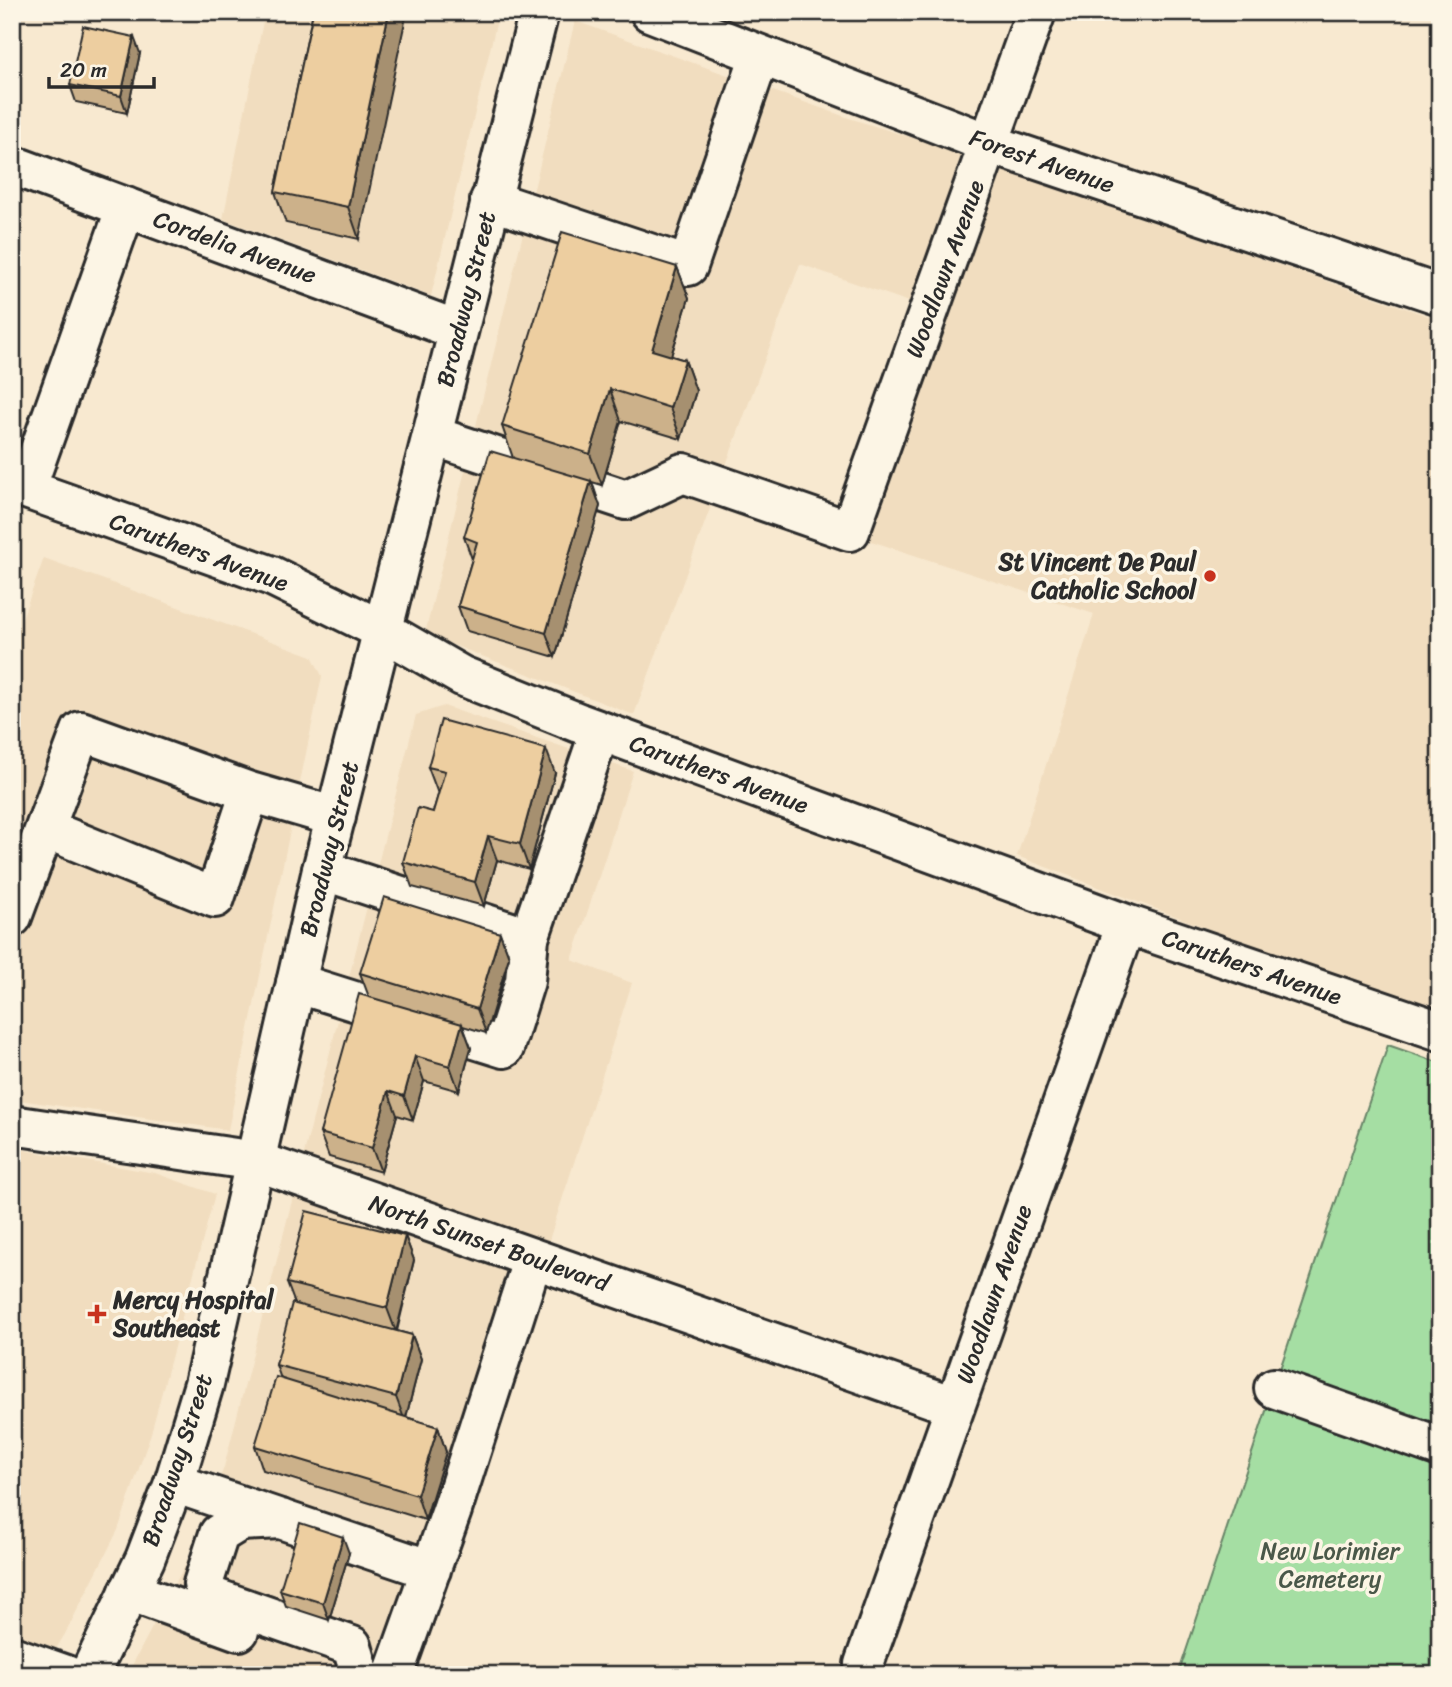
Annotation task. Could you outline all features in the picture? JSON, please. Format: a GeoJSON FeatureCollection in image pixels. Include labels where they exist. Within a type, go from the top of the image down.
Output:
{"type":"FeatureCollection","features":[{"type":"Feature","properties":{"kind":"street","name":"Broadway Street"},"geometry":{"type":"LineString","coordinates":[[89,1675],[145,1559],[174,1483],[204,1384],[322,870],[539,12]]}},
{"type":"Feature","properties":{"kind":"street","name":"Forest Avenue"},"geometry":{"type":"LineString","coordinates":[[650,12],[990,144],[1440,295]]}},
{"type":"Feature","properties":{"kind":"street","name":"Woodlawn Avenue"},"geometry":{"type":"LineString","coordinates":[[433,436],[626,500],[683,473],[850,531],[1036,12]]}},
{"type":"Feature","properties":{"kind":"street"},"geometry":{"type":"LineString","coordinates":[[490,200],[688,266],[760,55]]}},
{"type":"Feature","properties":{"kind":"street","name":"Cordelia Avenue"},"geometry":{"type":"LineString","coordinates":[[12,165],[457,330]]}},
{"type":"Feature","properties":{"kind":"street"},"geometry":{"type":"LineString","coordinates":[[19,486],[126,207]]}},
{"type":"Feature","properties":{"kind":"street","name":"Caruthers Avenue"},"geometry":{"type":"LineString","coordinates":[[19,486],[272,576],[384,631],[462,676],[600,731],[1126,924],[1440,1031]]}},
{"type":"Feature","properties":{"kind":"street"},"geometry":{"type":"LineString","coordinates":[[12,917],[81,731],[250,792],[336,817]]}},
{"type":"Feature","properties":{"kind":"street"},"geometry":{"type":"LineString","coordinates":[[296,982],[504,1048],[525,981],[529,938],[600,731]]}},
{"type":"Feature","properties":{"kind":"street"},"geometry":{"type":"LineString","coordinates":[[46,829],[215,898],[250,792]]}},
{"type":"Feature","properties":{"kind":"street"},"geometry":{"type":"LineString","coordinates":[[322,870],[529,938]]}},
{"type":"Feature","properties":{"kind":"street","name":"Woodlawn Avenue"},"geometry":{"type":"LineString","coordinates":[[864,1664],[1126,924]]}},
{"type":"Feature","properties":{"kind":"street","name":"North Sunset Boulevard"},"geometry":{"type":"LineString","coordinates":[[12,1125],[256,1161],[954,1406]]}},
{"type":"Feature","properties":{"kind":"street"},"geometry":{"type":"LineString","coordinates":[[393,1675],[431,1570],[533,1258]]}},
{"type":"Feature","properties":{"kind":"street"},"geometry":{"type":"LineString","coordinates":[[1274,1388],[1440,1447]]}},
{"type":"Feature","properties":{"kind":"street"},"geometry":{"type":"LineString","coordinates":[[174,1483],[431,1570]]}},
{"type":"Feature","properties":{"kind":"street"},"geometry":{"type":"LineString","coordinates":[[281,1519],[240,1521],[219,1534],[203,1584],[212,1598],[352,1646],[359,1675]]}},
{"type":"Feature","properties":{"kind":"street"},"geometry":{"type":"LineString","coordinates":[[130,1591],[359,1675]]}},
{"type":"Feature","properties":{"kind":"street"},"geometry":{"type":"LineString","coordinates":[[12,1656],[66,1675]]}},
{"type":"Feature","properties":{"kind":"shaded area"},"geometry":{"type":"Polygon","coordinates":[[[265,12],[499,12],[431,296],[223,219],[265,12]]]}},
{"type":"Feature","properties":{"kind":"shaded area"},"geometry":{"type":"Polygon","coordinates":[[[575,21],[849,118],[964,154],[915,304],[800,264],[634,715],[425,634],[575,21]]]}},
{"type":"Feature","properties":{"kind":"shaded area","name":"St Vincent De Paul Catholic School"},"geometry":{"type":"Polygon","coordinates":[[[1000,169],[1440,320],[1440,1017],[1017,856],[1094,614],[865,539],[1000,169]]]}},
{"type":"Feature","properties":{"kind":"shaded area"},"geometry":{"type":"Polygon","coordinates":[[[44,558],[312,656],[322,676],[228,1130],[12,1099],[12,646],[44,558]]]}},
{"type":"Feature","properties":{"kind":"shaded area"},"geometry":{"type":"Polygon","coordinates":[[[444,706],[633,771],[572,960],[632,983],[452,1541],[391,1675],[127,1675],[195,1546],[224,1467],[416,715],[444,706]]]}},
{"type":"Feature","properties":{"kind":"shaded area","name":"Mercy Hospital Southeast"},"geometry":{"type":"Polygon","coordinates":[[[12,1148],[155,1173],[215,1194],[151,1433],[118,1530],[65,1634],[40,1675],[12,1675],[12,1148]]]}},
{"type":"Feature","properties":{"kind":"green space","name":"New Lorimier Cemetery"},"geometry":{"type":"Polygon","coordinates":[[[1388,1045],[1440,1063],[1440,1675],[1178,1675],[1388,1045]]]}},
{"type":"Feature","properties":{"kind":"building"},"geometry":{"type":"Polygon","coordinates":[[[313,12],[389,12],[348,207],[275,192],[313,12]]]}},
{"type":"Feature","properties":{"kind":"building"},"geometry":{"type":"Polygon","coordinates":[[[83,26],[134,37],[121,96],[70,85],[83,26]]]}},
{"type":"Feature","properties":{"kind":"building"},"geometry":{"type":"Polygon","coordinates":[[[562,232],[677,267],[652,350],[685,360],[670,408],[610,389],[590,454],[502,426],[562,232]]]}},
{"type":"Feature","properties":{"kind":"building"},"geometry":{"type":"Polygon","coordinates":[[[490,451],[591,481],[546,633],[458,606],[477,542],[464,537],[490,451]]]}},
{"type":"Feature","properties":{"kind":"building"},"geometry":{"type":"Polygon","coordinates":[[[441,720],[546,749],[520,844],[488,836],[475,882],[403,862],[418,808],[433,812],[445,771],[428,767],[441,720]]]}},
{"type":"Feature","properties":{"kind":"building"},"geometry":{"type":"Polygon","coordinates":[[[384,897],[500,933],[477,1009],[360,973],[384,897]]]}},
{"type":"Feature","properties":{"kind":"building"},"geometry":{"type":"Polygon","coordinates":[[[359,994],[462,1024],[450,1066],[415,1056],[404,1096],[388,1091],[372,1148],[320,1133],[359,994]]]}},
{"type":"Feature","properties":{"kind":"building"},"geometry":{"type":"Polygon","coordinates":[[[306,1211],[405,1236],[387,1308],[287,1283],[306,1211]]]}},
{"type":"Feature","properties":{"kind":"building"},"geometry":{"type":"Polygon","coordinates":[[[292,1303],[412,1335],[396,1397],[276,1365],[292,1303]]]}},
{"type":"Feature","properties":{"kind":"building"},"geometry":{"type":"Polygon","coordinates":[[[276,1377],[438,1427],[417,1495],[255,1446],[276,1377]]]}},
{"type":"Feature","properties":{"kind":"building"},"geometry":{"type":"Polygon","coordinates":[[[300,1523],[343,1537],[323,1603],[280,1590],[300,1523]]]}},
{"type":"Feature","properties":{"kind":"place","name":"St Vincent De Paul Catholic School"},"geometry":{"type":"Point","coordinates":[1210,576]}},
{"type":"Feature","properties":{"kind":"place","name":"Mercy Hospital Southeast"},"geometry":{"type":"Point","coordinates":[97,1314]}}]}
